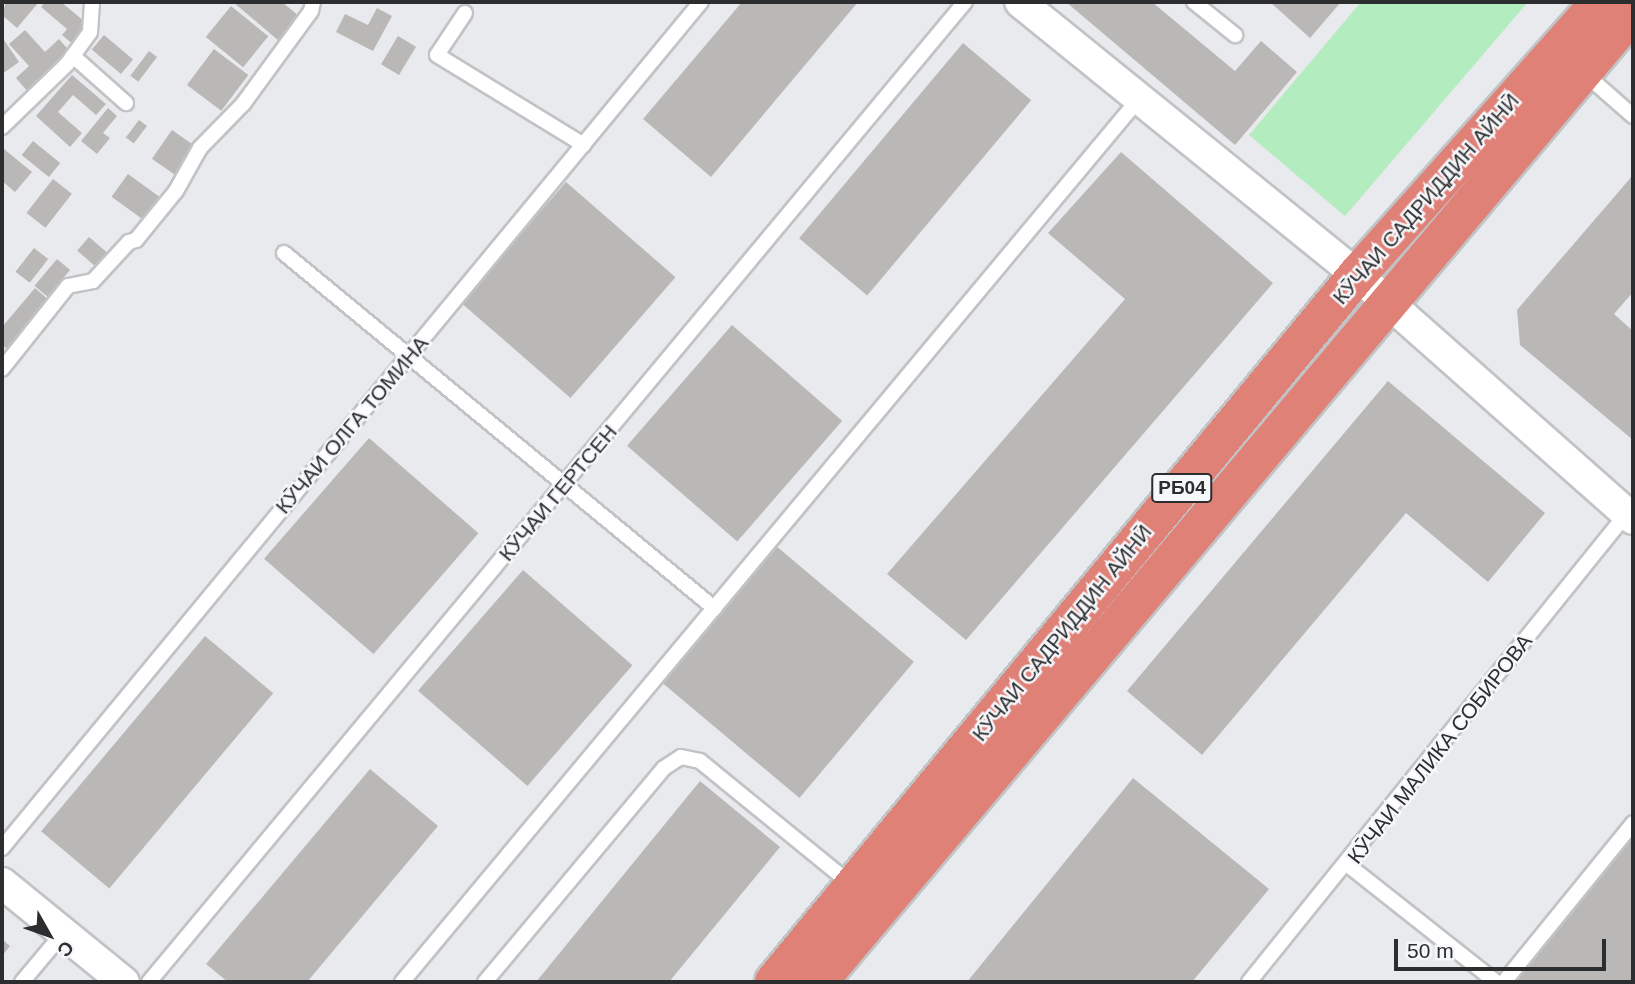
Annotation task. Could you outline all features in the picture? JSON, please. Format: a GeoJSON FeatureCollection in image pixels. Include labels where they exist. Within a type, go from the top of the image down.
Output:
{"type":"FeatureCollection","features":[{"type":"Feature","properties":{"kind":"highway","name":"КӮЧАИ САДРИДДИН АЙНӢ"},"geometry":{"type":"LineString","coordinates":[[774,982],[1357,275],[1587,10]]}},
{"type":"Feature","properties":{"kind":"highway","name":"КӮЧАИ САДРИДДИН АЙНӢ"},"geometry":{"type":"LineString","coordinates":[[831,978],[1386,306],[1633,12]]}},
{"type":"Feature","properties":{"kind":"street"},"geometry":{"type":"LineString","coordinates":[[1020,2],[1357,275],[1386,306],[1630,516]]}},
{"type":"Feature","properties":{"kind":"street"},"geometry":{"type":"LineString","coordinates":[[2,883],[124,982]]}},
{"type":"Feature","properties":{"kind":"lane"},"geometry":{"type":"LineString","coordinates":[[2,127],[73,56],[90,32],[93,2]]}},
{"type":"Feature","properties":{"kind":"lane"},"geometry":{"type":"LineString","coordinates":[[2,369],[68,286],[93,281],[129,242],[136,240],[176,191],[200,148],[243,104],[311,11],[313,2]]}},
{"type":"Feature","properties":{"kind":"lane","name":"КӮЧАИ ОЛГА ТОМИНА"},"geometry":{"type":"LineString","coordinates":[[2,848],[701,2]]}},
{"type":"Feature","properties":{"kind":"lane","name":"КӮЧАИ ГЕРТСЕН"},"geometry":{"type":"LineString","coordinates":[[149,982],[965,2]]}},
{"type":"Feature","properties":{"kind":"lane"},"geometry":{"type":"LineString","coordinates":[[1194,2],[1235,34]]}},
{"type":"Feature","properties":{"kind":"lane"},"geometry":{"type":"LineString","coordinates":[[465,13],[437,55],[583,145]]}},
{"type":"Feature","properties":{"kind":"lane"},"geometry":{"type":"LineString","coordinates":[[73,56],[126,103]]}},
{"type":"Feature","properties":{"kind":"lane"},"geometry":{"type":"LineString","coordinates":[[1583,72],[1633,116]]}},
{"type":"Feature","properties":{"kind":"lane"},"geometry":{"type":"LineString","coordinates":[[402,982],[1138,100]]}},
{"type":"Feature","properties":{"kind":"lane"},"geometry":{"type":"LineString","coordinates":[[284,253],[412,354],[714,608]]}},
{"type":"Feature","properties":{"kind":"lane","name":"КӮЧАИ МАЛИКА СОБИРОВА"},"geometry":{"type":"LineString","coordinates":[[1249,982],[1348,865],[1630,516]]}},
{"type":"Feature","properties":{"kind":"lane"},"geometry":{"type":"LineString","coordinates":[[485,982],[664,768],[681,757],[700,761],[853,886]]}},
{"type":"Feature","properties":{"kind":"lane"},"geometry":{"type":"LineString","coordinates":[[1504,982],[1633,823]]}},
{"type":"Feature","properties":{"kind":"lane"},"geometry":{"type":"LineString","coordinates":[[1348,865],[1496,982]]}},
{"type":"Feature","properties":{"kind":"lane"},"geometry":{"type":"LineString","coordinates":[[22,982],[63,933]]}},
{"type":"Feature","properties":{"kind":"green space"},"geometry":{"type":"Polygon","coordinates":[[[1361,2],[1528,2],[1345,216],[1249,135],[1361,2]]]}},
{"type":"Feature","properties":{"kind":"building"},"geometry":{"type":"Polygon","coordinates":[[[6,2],[39,2],[17,28],[2,15],[6,2]]]}},
{"type":"Feature","properties":{"kind":"building"},"geometry":{"type":"Polygon","coordinates":[[[45,2],[61,2],[90,26],[74,45],[62,35],[67,29],[41,7],[45,2]]]}},
{"type":"Feature","properties":{"kind":"building"},"geometry":{"type":"Polygon","coordinates":[[[233,2],[282,2],[300,17],[279,41],[233,2]]]}},
{"type":"Feature","properties":{"kind":"building"},"geometry":{"type":"Polygon","coordinates":[[[742,2],[858,2],[711,177],[643,119],[742,2]]]}},
{"type":"Feature","properties":{"kind":"building"},"geometry":{"type":"Polygon","coordinates":[[[1066,2],[1152,2],[1235,71],[1261,41],[1297,72],[1235,145],[1066,2]]]}},
{"type":"Feature","properties":{"kind":"building"},"geometry":{"type":"Polygon","coordinates":[[[1270,2],[1341,2],[1310,38],[1270,2]]]}},
{"type":"Feature","properties":{"kind":"building"},"geometry":{"type":"Polygon","coordinates":[[[231,6],[268,36],[243,67],[206,37],[231,6]]]}},
{"type":"Feature","properties":{"kind":"building"},"geometry":{"type":"Polygon","coordinates":[[[377,8],[392,16],[373,51],[336,32],[345,14],[368,25],[377,8]]]}},
{"type":"Feature","properties":{"kind":"building"},"geometry":{"type":"Polygon","coordinates":[[[25,30],[45,52],[59,39],[72,54],[28,92],[16,78],[29,66],[9,44],[25,30]]]}},
{"type":"Feature","properties":{"kind":"building"},"geometry":{"type":"Polygon","coordinates":[[[104,35],[133,59],[121,74],[92,50],[104,35]]]}},
{"type":"Feature","properties":{"kind":"building"},"geometry":{"type":"Polygon","coordinates":[[[398,36],[416,47],[399,75],[381,64],[398,36]]]}},
{"type":"Feature","properties":{"kind":"building"},"geometry":{"type":"Polygon","coordinates":[[[2,37],[19,62],[2,74],[2,37]]]}},
{"type":"Feature","properties":{"kind":"building"},"geometry":{"type":"Polygon","coordinates":[[[963,43],[1031,100],[867,296],[799,238],[963,43]]]}},
{"type":"Feature","properties":{"kind":"building"},"geometry":{"type":"Polygon","coordinates":[[[214,49],[248,75],[221,111],[187,85],[214,49]]]}},
{"type":"Feature","properties":{"kind":"building"},"geometry":{"type":"Polygon","coordinates":[[[149,51],[157,57],[138,82],[130,76],[149,51]]]}},
{"type":"Feature","properties":{"kind":"building"},"geometry":{"type":"Polygon","coordinates":[[[72,75],[106,104],[96,115],[73,95],[58,112],[82,133],[70,147],[36,116],[72,75]]]}},
{"type":"Feature","properties":{"kind":"building"},"geometry":{"type":"Polygon","coordinates":[[[108,108],[117,116],[103,133],[110,138],[97,154],[81,141],[108,108]]]}},
{"type":"Feature","properties":{"kind":"building"},"geometry":{"type":"Polygon","coordinates":[[[139,120],[147,126],[134,144],[126,138],[139,120]]]}},
{"type":"Feature","properties":{"kind":"building"},"geometry":{"type":"Polygon","coordinates":[[[172,130],[195,146],[175,175],[152,159],[172,130]]]}},
{"type":"Feature","properties":{"kind":"building"},"geometry":{"type":"Polygon","coordinates":[[[33,141],[60,163],[49,177],[22,155],[33,141]]]}},
{"type":"Feature","properties":{"kind":"building"},"geometry":{"type":"Polygon","coordinates":[[[4,149],[32,172],[15,192],[2,181],[4,149]]]}},
{"type":"Feature","properties":{"kind":"building"},"geometry":{"type":"Polygon","coordinates":[[[1121,152],[1273,283],[966,640],[887,574],[1125,299],[1048,233],[1121,152]]]}},
{"type":"Feature","properties":{"kind":"building"},"geometry":{"type":"Polygon","coordinates":[[[128,174],[163,199],[146,222],[112,197],[128,174]]]}},
{"type":"Feature","properties":{"kind":"building"},"geometry":{"type":"Polygon","coordinates":[[[1633,175],[1633,292],[1614,314],[1633,331],[1633,440],[1520,345],[1517,310],[1633,175]]]}},
{"type":"Feature","properties":{"kind":"building"},"geometry":{"type":"Polygon","coordinates":[[[53,179],[72,194],[45,228],[27,213],[53,179]]]}},
{"type":"Feature","properties":{"kind":"building"},"geometry":{"type":"Polygon","coordinates":[[[566,182],[675,277],[570,398],[461,303],[566,182]]]}},
{"type":"Feature","properties":{"kind":"building"},"geometry":{"type":"Polygon","coordinates":[[[89,237],[110,255],[98,269],[77,251],[89,237]]]}},
{"type":"Feature","properties":{"kind":"building"},"geometry":{"type":"Polygon","coordinates":[[[34,248],[48,259],[30,283],[16,272],[34,248]]]}},
{"type":"Feature","properties":{"kind":"building"},"geometry":{"type":"Polygon","coordinates":[[[57,259],[70,270],[48,297],[35,286],[57,259]]]}},
{"type":"Feature","properties":{"kind":"building"},"geometry":{"type":"Polygon","coordinates":[[[35,288],[50,301],[9,350],[2,345],[2,327],[35,288]]]}},
{"type":"Feature","properties":{"kind":"building"},"geometry":{"type":"Polygon","coordinates":[[[732,325],[842,421],[737,542],[627,446],[732,325]]]}},
{"type":"Feature","properties":{"kind":"building"},"geometry":{"type":"Polygon","coordinates":[[[1388,381],[1545,513],[1488,582],[1406,513],[1202,755],[1127,691],[1388,381]]]}},
{"type":"Feature","properties":{"kind":"building"},"geometry":{"type":"Polygon","coordinates":[[[369,438],[478,533],[373,654],[264,559],[369,438]]]}},
{"type":"Feature","properties":{"kind":"building"},"geometry":{"type":"Polygon","coordinates":[[[776,546],[914,662],[799,798],[662,682],[776,546]]]}},
{"type":"Feature","properties":{"kind":"building"},"geometry":{"type":"Polygon","coordinates":[[[523,570],[632,665],[527,786],[418,691],[523,570]]]}},
{"type":"Feature","properties":{"kind":"building"},"geometry":{"type":"Polygon","coordinates":[[[205,636],[273,693],[109,889],[41,831],[205,636]]]}},
{"type":"Feature","properties":{"kind":"building"},"geometry":{"type":"Polygon","coordinates":[[[370,769],[438,826],[307,982],[228,982],[206,964],[370,769]]]}},
{"type":"Feature","properties":{"kind":"building"},"geometry":{"type":"Polygon","coordinates":[[[1133,778],[1269,889],[1192,982],[967,982],[1133,778]]]}},
{"type":"Feature","properties":{"kind":"building"},"geometry":{"type":"Polygon","coordinates":[[[700,781],[780,847],[669,982],[536,982],[700,781]]]}},
{"type":"Feature","properties":{"kind":"building"},"geometry":{"type":"Polygon","coordinates":[[[1633,829],[1633,982],[1510,982],[1633,829]]]}},
{"type":"Feature","properties":{"kind":"building"},"geometry":{"type":"Polygon","coordinates":[[[2,939],[10,946],[2,956],[2,939]]]}}]}
